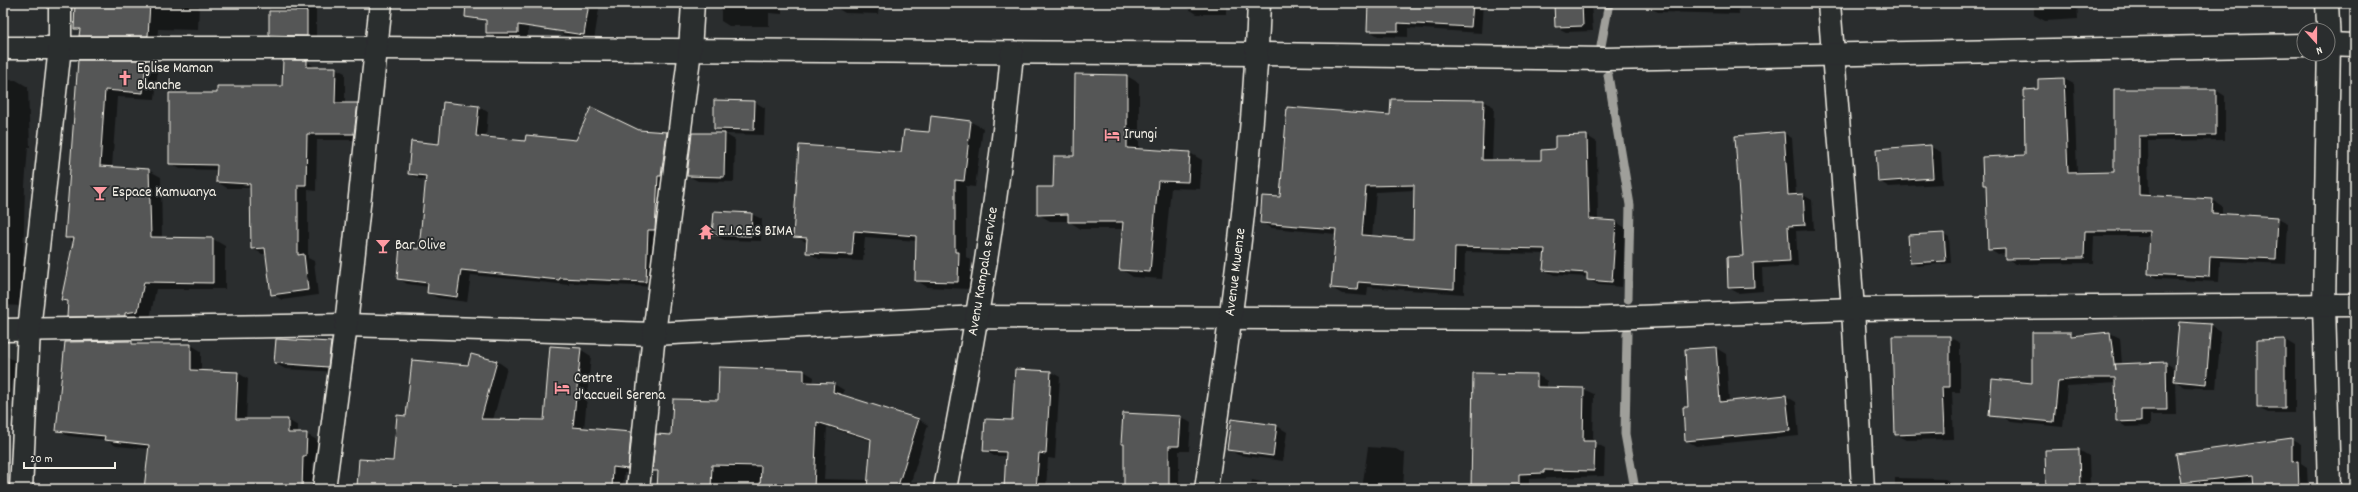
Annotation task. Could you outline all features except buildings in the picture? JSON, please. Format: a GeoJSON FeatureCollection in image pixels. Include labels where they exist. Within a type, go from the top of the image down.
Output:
{"type":"FeatureCollection","features":[{"type":"Feature","properties":{"kind":"street"},"geometry":{"type":"LineString","coordinates":[[21,489],[30,330],[60,47],[60,3]]}},
{"type":"Feature","properties":{"kind":"street"},"geometry":{"type":"LineString","coordinates":[[324,489],[346,325],[378,48],[381,3]]}},
{"type":"Feature","properties":{"kind":"street"},"geometry":{"type":"LineString","coordinates":[[638,489],[654,334],[690,50],[693,3]]}},
{"type":"Feature","properties":{"kind":"street","name":"Avenue Mwenze"},"geometry":{"type":"LineString","coordinates":[[1206,489],[1231,318],[1257,54],[1259,3]]}},
{"type":"Feature","properties":{"kind":"street"},"geometry":{"type":"LineString","coordinates":[[1829,3],[1853,310],[1863,489]]}},
{"type":"Feature","properties":{"kind":"street"},"geometry":{"type":"LineString","coordinates":[[2327,3],[2328,22]]}},
{"type":"Feature","properties":{"kind":"street"},"geometry":{"type":"LineString","coordinates":[[2336,44],[2355,45]]}},
{"type":"Feature","properties":{"kind":"street"},"geometry":{"type":"LineString","coordinates":[[3,48],[690,50],[1257,54],[1605,59],[1832,56],[2296,45]]}},
{"type":"Feature","properties":{"kind":"street","name":"Avenu Kampala service"},"geometry":{"type":"LineString","coordinates":[[946,489],[978,317],[1005,136],[1012,53]]}},
{"type":"Feature","properties":{"kind":"street"},"geometry":{"type":"LineString","coordinates":[[2329,62],[2324,305],[2329,489]]}},
{"type":"Feature","properties":{"kind":"street"},"geometry":{"type":"LineString","coordinates":[[3,330],[346,325],[654,334],[978,317],[1583,319],[1853,310],[2355,305]]}},
{"type":"Feature","properties":{"kind":"waterway"},"geometry":{"type":"LineString","coordinates":[[1601,46],[1609,3]]}},
{"type":"Feature","properties":{"kind":"waterway"},"geometry":{"type":"LineString","coordinates":[[1608,75],[1630,205],[1628,299]]}},
{"type":"Feature","properties":{"kind":"waterway"},"geometry":{"type":"LineString","coordinates":[[1627,333],[1625,434],[1635,489]]}},
{"type":"Feature","properties":{"kind":"place","name":"Eglise Maman Blanche"},"geometry":{"type":"Point","coordinates":[125,78]}},
{"type":"Feature","properties":{"kind":"place","name":"Irungi"},"geometry":{"type":"Point","coordinates":[1112,135]}},
{"type":"Feature","properties":{"kind":"place","name":"Espace Kamwanya"},"geometry":{"type":"Point","coordinates":[100,193]}},
{"type":"Feature","properties":{"kind":"place","name":"E.J.C.E.S BIMA"},"geometry":{"type":"Point","coordinates":[706,232]}},
{"type":"Feature","properties":{"kind":"place","name":"Bar Olive"},"geometry":{"type":"Point","coordinates":[383,246]}},
{"type":"Feature","properties":{"kind":"place","name":"Centre d'accueil Serena"},"geometry":{"type":"Point","coordinates":[562,388]}}]}
